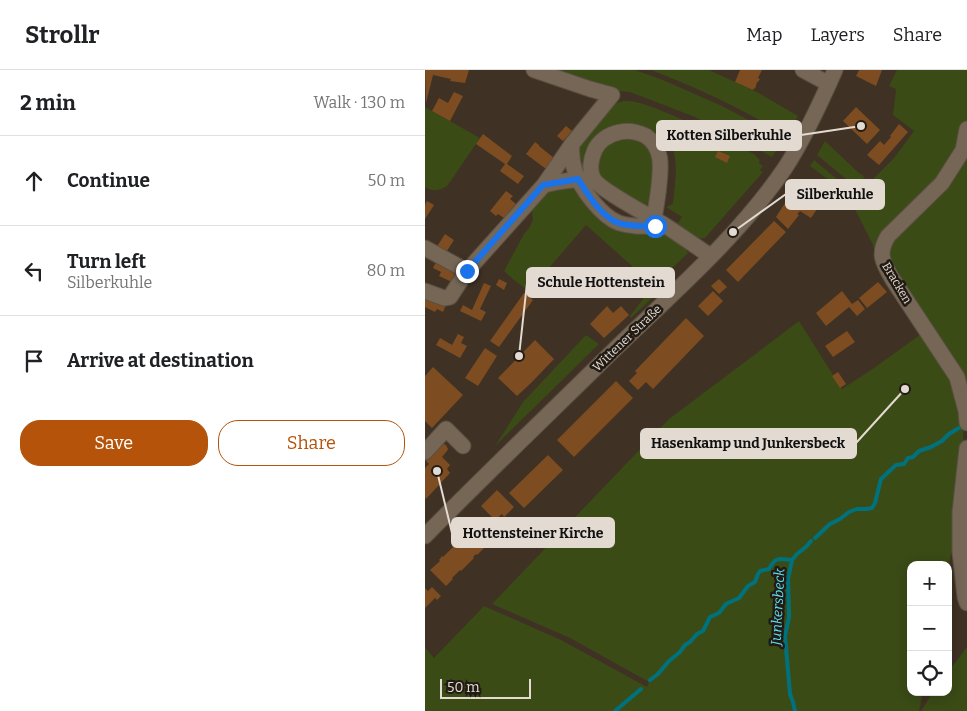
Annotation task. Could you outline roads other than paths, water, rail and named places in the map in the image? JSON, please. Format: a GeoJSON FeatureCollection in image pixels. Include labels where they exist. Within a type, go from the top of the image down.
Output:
{"type":"FeatureCollection","features":[{"type":"Feature","properties":{"kind":"street"},"geometry":{"type":"LineString","coordinates":[[425,291],[444,298],[450,297],[467,271],[543,185],[572,144],[612,95],[534,70]]}},
{"type":"Feature","properties":{"kind":"street"},"geometry":{"type":"LineString","coordinates":[[803,70],[832,77]]}},
{"type":"Feature","properties":{"kind":"street","name":"Wittener Straße"},"geometry":{"type":"LineString","coordinates":[[425,536],[710,256],[757,205],[793,154],[832,77]]}},
{"type":"Feature","properties":{"kind":"street","name":"Bracken"},"geometry":{"type":"LineString","coordinates":[[967,129],[963,150],[942,183],[888,236],[883,245],[882,255],[884,264],[893,280],[957,377],[966,411],[967,423]]}},
{"type":"Feature","properties":{"kind":"street"},"geometry":{"type":"LineString","coordinates":[[660,222],[661,168],[658,150],[652,141],[632,131],[610,134],[595,148],[591,158],[593,178],[601,187],[660,222],[710,256]]}},
{"type":"Feature","properties":{"kind":"street"},"geometry":{"type":"LineString","coordinates":[[572,144],[573,162],[578,179],[598,208],[617,222],[631,226],[660,222]]}},
{"type":"Feature","properties":{"kind":"street"},"geometry":{"type":"LineString","coordinates":[[543,185],[593,178]]}},
{"type":"Feature","properties":{"kind":"street"},"geometry":{"type":"LineString","coordinates":[[425,248],[467,271]]}},
{"type":"Feature","properties":{"kind":"street"},"geometry":{"type":"LineString","coordinates":[[425,452],[446,429],[463,446]]}},
{"type":"Feature","properties":{"kind":"street"},"geometry":{"type":"LineString","coordinates":[[967,448],[960,512],[960,552],[967,603]]}},
{"type":"Feature","properties":{"kind":"waterway","name":"Junkersbeck"},"geometry":{"type":"LineString","coordinates":[[815,538],[830,524],[849,512],[857,509],[872,508],[881,479],[896,465],[904,464],[908,458],[942,441],[962,426]]}},
{"type":"Feature","properties":{"kind":"waterway","name":"Junkersbeck"},"geometry":{"type":"LineString","coordinates":[[795,711],[790,694],[785,636],[789,617],[788,579],[792,560],[811,541]]}},
{"type":"Feature","properties":{"kind":"waterway"},"geometry":{"type":"LineString","coordinates":[[650,680],[685,645],[703,631],[710,617],[719,613],[726,604],[739,598],[748,586],[755,582],[760,571],[769,569],[778,559],[792,560]]}},
{"type":"Feature","properties":{"kind":"waterway","name":"Junkersbeck"},"geometry":{"type":"LineString","coordinates":[[615,711],[641,689]]}},
{"type":"Feature","properties":{"kind":"place","name":"Kotten Silberkuhle"},"geometry":{"type":"Point","coordinates":[861,126]}},
{"type":"Feature","properties":{"kind":"place","name":"Silberkuhle"},"geometry":{"type":"Point","coordinates":[733,232]}},
{"type":"Feature","properties":{"kind":"place","name":"Schule Hottenstein"},"geometry":{"type":"Point","coordinates":[519,356]}},
{"type":"Feature","properties":{"kind":"place","name":"Hasenkamp und Junkersbeck"},"geometry":{"type":"Point","coordinates":[905,389]}},
{"type":"Feature","properties":{"kind":"place","name":"Hottensteiner Kirche"},"geometry":{"type":"Point","coordinates":[437,471]}}]}
